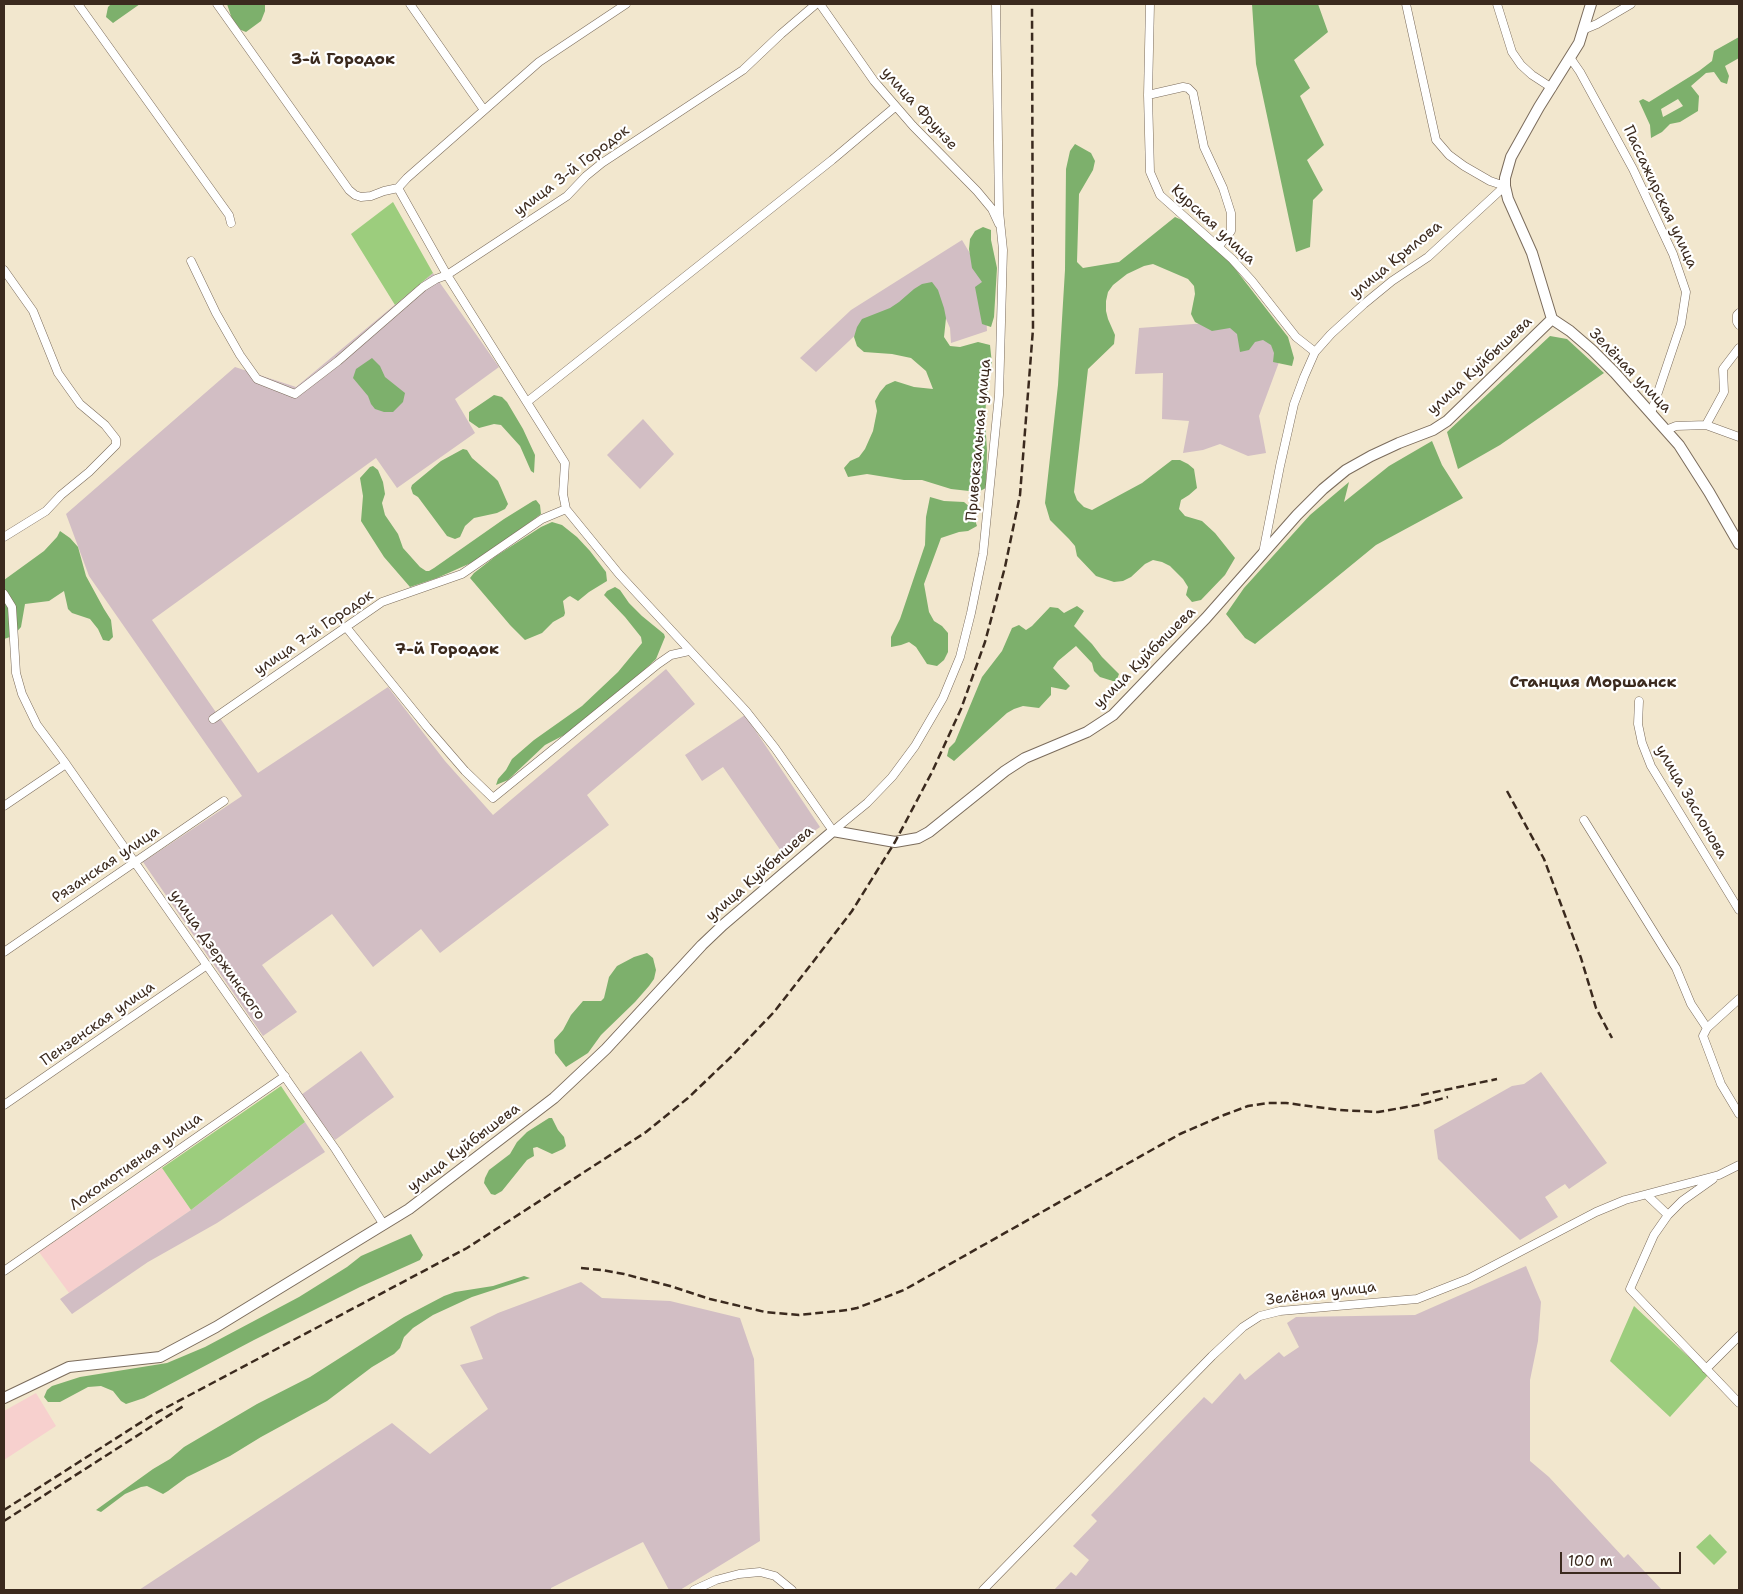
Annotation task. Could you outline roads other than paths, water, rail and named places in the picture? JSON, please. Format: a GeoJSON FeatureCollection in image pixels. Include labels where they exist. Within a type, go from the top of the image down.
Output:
{"type":"FeatureCollection","features":[{"type":"Feature","properties":{"kind":"street"},"geometry":{"type":"LineString","coordinates":[[78,4],[229,215],[231,223]]}},
{"type":"Feature","properties":{"kind":"street"},"geometry":{"type":"LineString","coordinates":[[217,4],[349,190],[361,197],[398,188],[539,62],[626,4]]}},
{"type":"Feature","properties":{"kind":"street"},"geometry":{"type":"LineString","coordinates":[[410,4],[484,110]]}},
{"type":"Feature","properties":{"kind":"street","name":"улица 3-й Городок"},"geometry":{"type":"LineString","coordinates":[[190,261],[240,355],[257,379],[295,394],[338,361],[423,287],[436,279],[448,275],[567,196],[586,176],[602,163],[743,70],[816,4]]}},
{"type":"Feature","properties":{"kind":"street","name":"улица Фрунзе"},"geometry":{"type":"LineString","coordinates":[[820,4],[874,81],[895,107],[997,213]]}},
{"type":"Feature","properties":{"kind":"street","name":"Привокзальная улица"},"geometry":{"type":"LineString","coordinates":[[833,831],[867,803],[892,777],[915,746],[943,698],[960,657],[983,554],[999,395],[1003,250],[997,213],[996,4]]}},
{"type":"Feature","properties":{"kind":"street","name":"Курская улица"},"geometry":{"type":"LineString","coordinates":[[1150,4],[1148,95],[1150,172],[1160,195],[1219,246],[1252,281],[1296,337],[1315,352]]}},
{"type":"Feature","properties":{"kind":"street"},"geometry":{"type":"LineString","coordinates":[[1406,4],[1436,140],[1449,155],[1464,166],[1490,181],[1505,186]]}},
{"type":"Feature","properties":{"kind":"street"},"geometry":{"type":"LineString","coordinates":[[1497,4],[1512,52],[1521,65],[1532,75],[1552,88]]}},
{"type":"Feature","properties":{"kind":"street"},"geometry":{"type":"LineString","coordinates":[[1552,319],[1532,253],[1515,216],[1505,186],[1506,169],[1511,157],[1571,59],[1584,29],[1591,4]]}},
{"type":"Feature","properties":{"kind":"street"},"geometry":{"type":"LineString","coordinates":[[1584,29],[1597,24],[1631,4]]}},
{"type":"Feature","properties":{"kind":"street","name":"Пассажирская улица"},"geometry":{"type":"LineString","coordinates":[[1571,59],[1633,169],[1673,254],[1686,292],[1681,324],[1651,413]]}},
{"type":"Feature","properties":{"kind":"street"},"geometry":{"type":"LineString","coordinates":[[1148,95],[1183,88],[1188,88],[1193,93],[1204,147],[1223,188],[1231,213],[1231,231],[1219,246]]}},
{"type":"Feature","properties":{"kind":"street"},"geometry":{"type":"LineString","coordinates":[[527,402],[832,160],[895,107]]}},
{"type":"Feature","properties":{"kind":"street","name":"улица Крылова"},"geometry":{"type":"LineString","coordinates":[[1262,556],[1294,404],[1315,352],[1331,334],[1364,304],[1392,281],[1428,257],[1505,186]]}},
{"type":"Feature","properties":{"kind":"street"},"geometry":{"type":"LineString","coordinates":[[398,188],[448,275],[564,462],[563,494],[566,509],[619,574],[758,726],[833,831]]}},
{"type":"Feature","properties":{"kind":"street"},"geometry":{"type":"LineString","coordinates":[[4,270],[33,311],[58,373],[80,404],[105,424],[116,439],[116,444],[89,472],[61,495],[46,511],[4,537]]}},
{"type":"Feature","properties":{"kind":"street"},"geometry":{"type":"LineString","coordinates":[[1739,313],[1737,315],[1739,325]]}},
{"type":"Feature","properties":{"kind":"street","name":"Зелёная улица"},"geometry":{"type":"LineString","coordinates":[[1552,319],[1570,331],[1592,350],[1666,430],[1696,470],[1739,544]]}},
{"type":"Feature","properties":{"kind":"street","name":"улица Куйбышева"},"geometry":{"type":"LineString","coordinates":[[4,1398],[69,1368],[160,1357],[216,1327],[409,1209],[554,1098],[606,1049],[717,930],[833,831],[895,842],[918,838],[929,832],[1018,762],[1087,732],[1113,715],[1143,685],[1323,489],[1346,470],[1371,456],[1433,430],[1447,421],[1552,319]]}},
{"type":"Feature","properties":{"kind":"street"},"geometry":{"type":"LineString","coordinates":[[1706,425],[1724,392],[1723,369],[1739,348]]}},
{"type":"Feature","properties":{"kind":"street"},"geometry":{"type":"LineString","coordinates":[[1666,430],[1676,426],[1706,425],[1739,437]]}},
{"type":"Feature","properties":{"kind":"street","name":"улица 7-й Городок"},"geometry":{"type":"LineString","coordinates":[[213,718],[382,602],[462,574],[542,519],[566,509]]}},
{"type":"Feature","properties":{"kind":"street","name":"улица Дзержинского"},"geometry":{"type":"LineString","coordinates":[[4,594],[12,607],[16,673],[22,694],[37,725],[285,1076],[336,1150],[384,1225]]}},
{"type":"Feature","properties":{"kind":"street"},"geometry":{"type":"LineString","coordinates":[[346,626],[427,727],[465,771],[493,798],[658,664],[671,655],[689,651]]}},
{"type":"Feature","properties":{"kind":"street","name":"улица Заслонова"},"geometry":{"type":"LineString","coordinates":[[1639,701],[1638,724],[1642,743],[1651,766],[1739,910]]}},
{"type":"Feature","properties":{"kind":"street"},"geometry":{"type":"LineString","coordinates":[[4,806],[66,764]]}},
{"type":"Feature","properties":{"kind":"street","name":"Рязанская улица"},"geometry":{"type":"LineString","coordinates":[[4,952],[224,801]]}},
{"type":"Feature","properties":{"kind":"street"},"geometry":{"type":"LineString","coordinates":[[1584,820],[1676,968],[1691,1004],[1707,1028]]}},
{"type":"Feature","properties":{"kind":"street","name":"Пензенская улица"},"geometry":{"type":"LineString","coordinates":[[4,1105],[207,965]]}},
{"type":"Feature","properties":{"kind":"street"},"geometry":{"type":"LineString","coordinates":[[1739,999],[1707,1028],[1702,1036],[1721,1084],[1739,1114]]}},
{"type":"Feature","properties":{"kind":"street","name":"Локомотивная улица"},"geometry":{"type":"LineString","coordinates":[[4,1270],[285,1076]]}},
{"type":"Feature","properties":{"kind":"street","name":"Зелёная улица"},"geometry":{"type":"LineString","coordinates":[[982,1590],[1212,1356],[1243,1327],[1260,1316],[1280,1311],[1418,1299],[1468,1279],[1596,1212],[1625,1200],[1719,1174],[1739,1165]]}},
{"type":"Feature","properties":{"kind":"street","name":"Зелёная улица"},"geometry":{"type":"LineString","coordinates":[[1706,1370],[1630,1289],[1654,1235],[1668,1215],[1682,1201],[1719,1174]]}},
{"type":"Feature","properties":{"kind":"street"},"geometry":{"type":"LineString","coordinates":[[1648,1195],[1668,1215]]}},
{"type":"Feature","properties":{"kind":"street"},"geometry":{"type":"LineString","coordinates":[[1739,1336],[1706,1370],[1739,1403]]}},
{"type":"Feature","properties":{"kind":"street"},"geometry":{"type":"LineString","coordinates":[[694,1590],[716,1580],[739,1574],[760,1572],[776,1576],[792,1590]]}},
{"type":"Feature","properties":{"kind":"railway"},"geometry":{"type":"LineString","coordinates":[[4,1510],[154,1414],[467,1248],[646,1132],[688,1098],[774,1012],[852,911],[895,842],[932,772],[961,709],[985,642],[1005,567],[1020,495],[1033,329],[1032,4]]}},
{"type":"Feature","properties":{"kind":"railway"},"geometry":{"type":"LineString","coordinates":[[1507,791],[1544,859],[1581,958],[1596,1008],[1612,1038]]}},
{"type":"Feature","properties":{"kind":"railway"},"geometry":{"type":"LineString","coordinates":[[1421,1095],[1497,1079]]}},
{"type":"Feature","properties":{"kind":"railway"},"geometry":{"type":"LineString","coordinates":[[581,1268],[624,1274],[710,1299],[765,1312],[799,1315],[848,1310],[904,1290],[1180,1134],[1248,1106],[1286,1103],[1340,1110],[1378,1112],[1418,1105],[1448,1097]]}},
{"type":"Feature","properties":{"kind":"railway"},"geometry":{"type":"LineString","coordinates":[[4,1521],[185,1405]]}},
{"type":"Feature","properties":{"kind":"district","name":"3-й Городок"},"geometry":{"type":"Point","coordinates":[343,60]}},
{"type":"Feature","properties":{"kind":"district","name":"7-й Городок"},"geometry":{"type":"Point","coordinates":[447,650]}},
{"type":"Feature","properties":{"kind":"district","name":"Станция Моршанск"},"geometry":{"type":"Point","coordinates":[1593,683]}}]}
